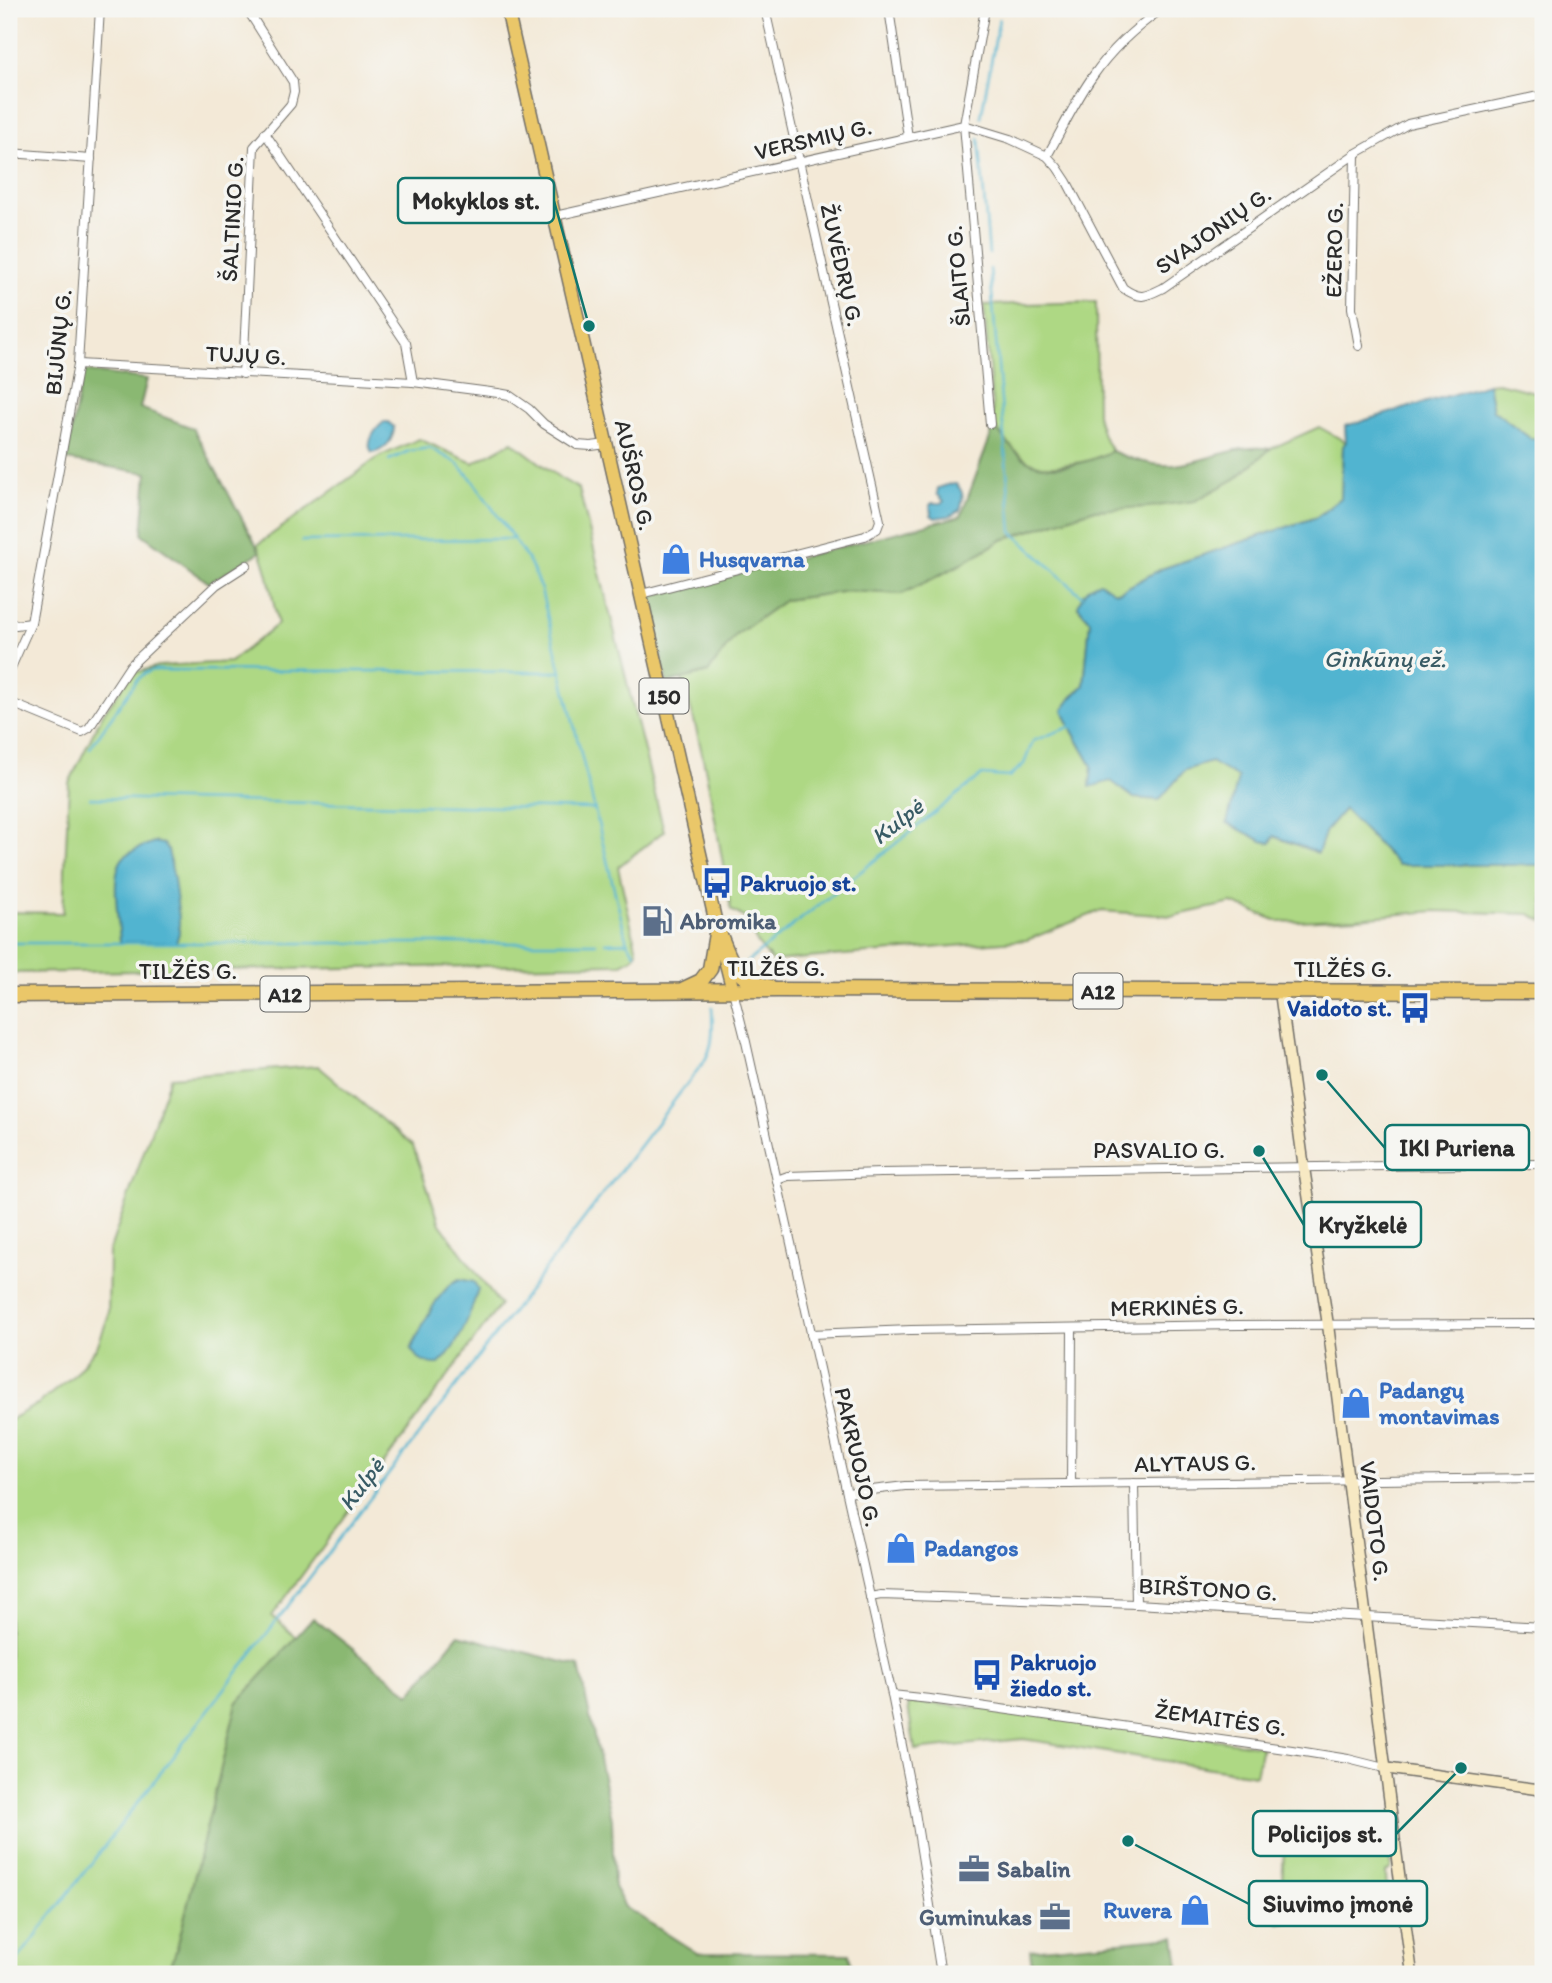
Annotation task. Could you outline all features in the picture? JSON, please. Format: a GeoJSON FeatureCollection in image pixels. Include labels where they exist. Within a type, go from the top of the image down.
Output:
{"type":"FeatureCollection","features":[{"type":"Feature","properties":{"kind":"highway"},"geometry":{"type":"LineString","coordinates":[[717,928],[741,975],[778,990]]}},
{"type":"Feature","properties":{"kind":"highway"},"geometry":{"type":"LineString","coordinates":[[680,991],[701,981],[710,969],[717,928]]}},
{"type":"Feature","properties":{"kind":"highway","name":"TILŽĖS G."},"geometry":{"type":"LineString","coordinates":[[9,995],[778,990],[1543,992]]}},
{"type":"Feature","properties":{"kind":"main road","name":"AUŠROS G."},"geometry":{"type":"LineString","coordinates":[[507,9],[733,992]]}},
{"type":"Feature","properties":{"kind":"main road","name":"VAIDOTO G."},"geometry":{"type":"LineString","coordinates":[[1280,992],[1349,1481],[1412,1974]]}},
{"type":"Feature","properties":{"kind":"main road","name":"ŽEMAITĖS G."},"geometry":{"type":"LineString","coordinates":[[1384,1768],[1543,1790]]}},
{"type":"Feature","properties":{"kind":"street","name":"BIJŪNŲ G."},"geometry":{"type":"LineString","coordinates":[[9,671],[30,623],[78,364],[100,9]]}},
{"type":"Feature","properties":{"kind":"street","name":"ŠALTINIO G."},"geometry":{"type":"LineString","coordinates":[[243,374],[254,147],[291,104],[294,92],[293,82],[247,9]]}},
{"type":"Feature","properties":{"kind":"street","name":"ŽUVĖDRŲ G."},"geometry":{"type":"LineString","coordinates":[[641,594],[866,536],[877,529],[880,521],[765,9]]}},
{"type":"Feature","properties":{"kind":"street"},"geometry":{"type":"LineString","coordinates":[[889,9],[908,137]]}},
{"type":"Feature","properties":{"kind":"street"},"geometry":{"type":"LineString","coordinates":[[964,125],[985,9]]}},
{"type":"Feature","properties":{"kind":"street"},"geometry":{"type":"LineString","coordinates":[[1047,156],[1098,69],[1121,44],[1162,9]]}},
{"type":"Feature","properties":{"kind":"street","name":"SVAJONIŲ G."},"geometry":{"type":"LineString","coordinates":[[964,125],[1010,139],[1047,156],[1066,182],[1123,288],[1135,296],[1148,296],[1355,154],[1408,124],[1543,95]]}},
{"type":"Feature","properties":{"kind":"street","name":"VERSMIŲ G."},"geometry":{"type":"LineString","coordinates":[[555,216],[964,125]]}},
{"type":"Feature","properties":{"kind":"street","name":"ŠLAITO G."},"geometry":{"type":"LineString","coordinates":[[964,125],[990,424]]}},
{"type":"Feature","properties":{"kind":"street"},"geometry":{"type":"LineString","coordinates":[[265,133],[406,343],[412,382]]}},
{"type":"Feature","properties":{"kind":"street"},"geometry":{"type":"LineString","coordinates":[[9,153],[90,159]]}},
{"type":"Feature","properties":{"kind":"street","name":"EŽERO G."},"geometry":{"type":"LineString","coordinates":[[1355,154],[1352,308],[1359,346]]}},
{"type":"Feature","properties":{"kind":"street","name":"TUJŲ G."},"geometry":{"type":"LineString","coordinates":[[78,364],[412,382],[509,395],[544,424],[577,445],[607,444]]}},
{"type":"Feature","properties":{"kind":"street"},"geometry":{"type":"LineString","coordinates":[[9,702],[82,732],[89,728],[130,666],[216,585],[247,565]]}},
{"type":"Feature","properties":{"kind":"street"},"geometry":{"type":"LineString","coordinates":[[9,622],[16,625],[30,623]]}},
{"type":"Feature","properties":{"kind":"street"},"geometry":{"type":"LineString","coordinates":[[9,665],[9,671]]}},
{"type":"Feature","properties":{"kind":"street","name":"PAKRUOJO G."},"geometry":{"type":"LineString","coordinates":[[733,992],[892,1695],[912,1794],[941,1974]]}},
{"type":"Feature","properties":{"kind":"street","name":"PASVALIO G."},"geometry":{"type":"LineString","coordinates":[[777,1180],[788,1176],[881,1173],[1543,1164]]}},
{"type":"Feature","properties":{"kind":"street","name":"MERKINĖS G."},"geometry":{"type":"LineString","coordinates":[[811,1334],[1072,1328],[1543,1324]]}},
{"type":"Feature","properties":{"kind":"street"},"geometry":{"type":"LineString","coordinates":[[1071,1483],[1072,1328]]}},
{"type":"Feature","properties":{"kind":"street","name":"ALYTAUS G."},"geometry":{"type":"LineString","coordinates":[[847,1493],[905,1486],[1543,1478]]}},
{"type":"Feature","properties":{"kind":"street"},"geometry":{"type":"LineString","coordinates":[[1135,1483],[1136,1604]]}},
{"type":"Feature","properties":{"kind":"street","name":"BIRŠTONO G."},"geometry":{"type":"LineString","coordinates":[[870,1597],[881,1595],[1136,1604],[1543,1627]]}},
{"type":"Feature","properties":{"kind":"street","name":"ŽEMAITĖS G."},"geometry":{"type":"LineString","coordinates":[[892,1695],[1292,1750],[1384,1768]]}},
{"type":"Feature","properties":{"kind":"green space"},"geometry":{"type":"Polygon","coordinates":[[[1096,302],[1097,415],[1103,436],[1112,451],[1094,460],[1041,466],[1028,461],[1014,450],[994,427],[984,305],[1096,302]]]}},
{"type":"Feature","properties":{"kind":"green space"},"geometry":{"type":"Polygon","coordinates":[[[83,371],[147,379],[140,408],[193,428],[260,552],[209,583],[142,534],[147,473],[66,460],[83,371]]]}},
{"type":"Feature","properties":{"kind":"green space"},"geometry":{"type":"Polygon","coordinates":[[[1498,383],[1543,394],[1543,437],[1531,439],[1493,410],[1488,384],[1498,383]]]}},
{"type":"Feature","properties":{"kind":"green space"},"geometry":{"type":"Polygon","coordinates":[[[994,427],[1026,460],[1057,467],[1081,463],[1112,451],[1143,462],[1168,465],[1246,449],[1270,449],[1235,479],[1195,501],[1092,510],[1002,540],[902,594],[849,591],[785,600],[736,635],[708,672],[667,683],[646,597],[961,516],[994,427]]]}},
{"type":"Feature","properties":{"kind":"green space"},"geometry":{"type":"Polygon","coordinates":[[[1319,427],[1346,442],[1343,446],[1341,498],[1317,517],[1161,569],[1125,590],[1113,591],[1078,607],[1090,621],[1084,685],[1071,699],[1070,727],[1092,766],[1090,786],[1111,780],[1134,798],[1159,800],[1185,770],[1211,762],[1239,778],[1273,836],[1318,853],[1326,830],[1344,809],[1398,865],[1543,865],[1543,921],[1530,914],[1435,911],[1280,922],[1232,903],[1173,916],[1100,911],[1027,940],[772,961],[758,944],[744,917],[731,910],[704,764],[682,679],[708,672],[736,635],[785,600],[849,591],[902,594],[1002,540],[1092,510],[1148,507],[1235,479],[1270,449],[1319,427]]]}},
{"type":"Feature","properties":{"kind":"green space"},"geometry":{"type":"Polygon","coordinates":[[[419,439],[473,463],[512,442],[579,489],[664,831],[618,867],[637,951],[633,958],[622,964],[9,973],[9,912],[63,913],[69,783],[102,715],[133,673],[159,666],[230,662],[278,624],[267,574],[257,545],[380,456],[419,439]]]}},
{"type":"Feature","properties":{"kind":"green space"},"geometry":{"type":"Polygon","coordinates":[[[318,1066],[413,1146],[440,1224],[500,1305],[272,1616],[297,1638],[237,1703],[177,1948],[168,1974],[9,1974],[9,1420],[38,1404],[73,1376],[97,1347],[108,1317],[109,1252],[170,1077],[318,1066]]]}},
{"type":"Feature","properties":{"kind":"green space"},"geometry":{"type":"Polygon","coordinates":[[[313,1618],[410,1694],[458,1635],[579,1666],[612,1819],[614,1887],[625,1907],[697,1953],[849,1954],[853,1974],[168,1974],[177,1948],[237,1703],[313,1618]]]}},
{"type":"Feature","properties":{"kind":"green space"},"geometry":{"type":"Polygon","coordinates":[[[912,1702],[1023,1712],[1262,1746],[1256,1775],[1023,1739],[915,1750],[908,1706],[912,1702]]]}},
{"type":"Feature","properties":{"kind":"green space"},"geometry":{"type":"Polygon","coordinates":[[[1287,1812],[1385,1823],[1391,1869],[1386,1872],[1387,1907],[1322,1913],[1279,1923],[1287,1812]]]}},
{"type":"Feature","properties":{"kind":"green space"},"geometry":{"type":"Polygon","coordinates":[[[1175,1937],[1180,1974],[1033,1974],[1030,1950],[1175,1937]]]}},
{"type":"Feature","properties":{"kind":"water","name":"Ginkūnų ež."},"geometry":{"type":"Polygon","coordinates":[[[1488,384],[1493,410],[1531,439],[1543,437],[1543,865],[1398,865],[1344,809],[1326,830],[1318,853],[1274,836],[1271,843],[1262,841],[1227,823],[1238,778],[1211,762],[1185,770],[1159,800],[1134,798],[1111,781],[1090,787],[1092,766],[1063,710],[1084,685],[1090,621],[1078,606],[1088,588],[1100,582],[1119,592],[1161,569],[1317,517],[1341,498],[1345,426],[1488,384]]]}},
{"type":"Feature","properties":{"kind":"water"},"geometry":{"type":"Polygon","coordinates":[[[384,422],[394,427],[392,436],[384,447],[372,453],[370,441],[374,432],[384,422]]]}},
{"type":"Feature","properties":{"kind":"water"},"geometry":{"type":"Polygon","coordinates":[[[956,484],[961,490],[960,510],[949,516],[935,518],[931,515],[930,505],[944,501],[937,494],[938,488],[956,484]]]}},
{"type":"Feature","properties":{"kind":"water"},"geometry":{"type":"Polygon","coordinates":[[[154,842],[163,844],[168,850],[179,919],[176,943],[120,942],[116,885],[119,864],[131,852],[154,842]]]}},
{"type":"Feature","properties":{"kind":"water"},"geometry":{"type":"Polygon","coordinates":[[[459,1279],[474,1282],[478,1289],[468,1319],[453,1348],[439,1364],[426,1362],[411,1349],[437,1300],[459,1279]]]}},
{"type":"Feature","properties":{"kind":"waterway"},"geometry":{"type":"LineString","coordinates":[[981,117],[999,19]]}},
{"type":"Feature","properties":{"kind":"waterway"},"geometry":{"type":"LineString","coordinates":[[979,138],[989,254]]}},
{"type":"Feature","properties":{"kind":"waterway"},"geometry":{"type":"LineString","coordinates":[[990,269],[1012,532],[1082,596]]}},
{"type":"Feature","properties":{"kind":"waterway"},"geometry":{"type":"LineString","coordinates":[[389,460],[409,451],[430,448],[457,463],[471,478],[531,565],[541,590],[627,942]]}},
{"type":"Feature","properties":{"kind":"waterway"},"geometry":{"type":"LineString","coordinates":[[302,541],[514,539]]}},
{"type":"Feature","properties":{"kind":"waterway"},"geometry":{"type":"LineString","coordinates":[[90,748],[137,680],[153,670],[559,672]]}},
{"type":"Feature","properties":{"kind":"waterway","name":"Kulpė"},"geometry":{"type":"LineString","coordinates":[[747,962],[982,775],[1009,777],[1024,764],[1033,741],[1072,726]]}},
{"type":"Feature","properties":{"kind":"waterway"},"geometry":{"type":"LineString","coordinates":[[90,798],[594,809]]}},
{"type":"Feature","properties":{"kind":"waterway"},"geometry":{"type":"LineString","coordinates":[[605,943],[627,942],[635,953]]}},
{"type":"Feature","properties":{"kind":"waterway"},"geometry":{"type":"LineString","coordinates":[[9,943],[596,943]]}},
{"type":"Feature","properties":{"kind":"waterway","name":"Kulpė"},"geometry":{"type":"LineString","coordinates":[[9,1971],[702,1065],[712,1042],[712,1007]]}},
{"type":"Feature","properties":{"kind":"place","name":"Mokyklos st."},"geometry":{"type":"Point","coordinates":[589,326]}},
{"type":"Feature","properties":{"kind":"place","name":"Husqvarna"},"geometry":{"type":"Point","coordinates":[676,559]}},
{"type":"Feature","properties":{"kind":"place","name":"Pakruojo st."},"geometry":{"type":"Point","coordinates":[717,883]}},
{"type":"Feature","properties":{"kind":"place","name":"Abromika"},"geometry":{"type":"Point","coordinates":[657,921]}},
{"type":"Feature","properties":{"kind":"place","name":"Vaidoto st."},"geometry":{"type":"Point","coordinates":[1415,1008]}},
{"type":"Feature","properties":{"kind":"place","name":"IKI Puriena"},"geometry":{"type":"Point","coordinates":[1322,1075]}},
{"type":"Feature","properties":{"kind":"place","name":"Kryžkelė"},"geometry":{"type":"Point","coordinates":[1259,1151]}},
{"type":"Feature","properties":{"kind":"place","name":"Padangų montavimas"},"geometry":{"type":"Point","coordinates":[1356,1403]}},
{"type":"Feature","properties":{"kind":"place","name":"Padangos"},"geometry":{"type":"Point","coordinates":[901,1548]}},
{"type":"Feature","properties":{"kind":"place","name":"Pakruojo žiedo st."},"geometry":{"type":"Point","coordinates":[987,1675]}},
{"type":"Feature","properties":{"kind":"place","name":"Policijos st."},"geometry":{"type":"Point","coordinates":[1461,1768]}},
{"type":"Feature","properties":{"kind":"place","name":"Siuvimo įmonė"},"geometry":{"type":"Point","coordinates":[1128,1841]}},
{"type":"Feature","properties":{"kind":"place","name":"Sabalin"},"geometry":{"type":"Point","coordinates":[974,1869]}},
{"type":"Feature","properties":{"kind":"place","name":"Ruvera"},"geometry":{"type":"Point","coordinates":[1195,1910]}},
{"type":"Feature","properties":{"kind":"place","name":"Guminukas"},"geometry":{"type":"Point","coordinates":[1055,1917]}}]}
